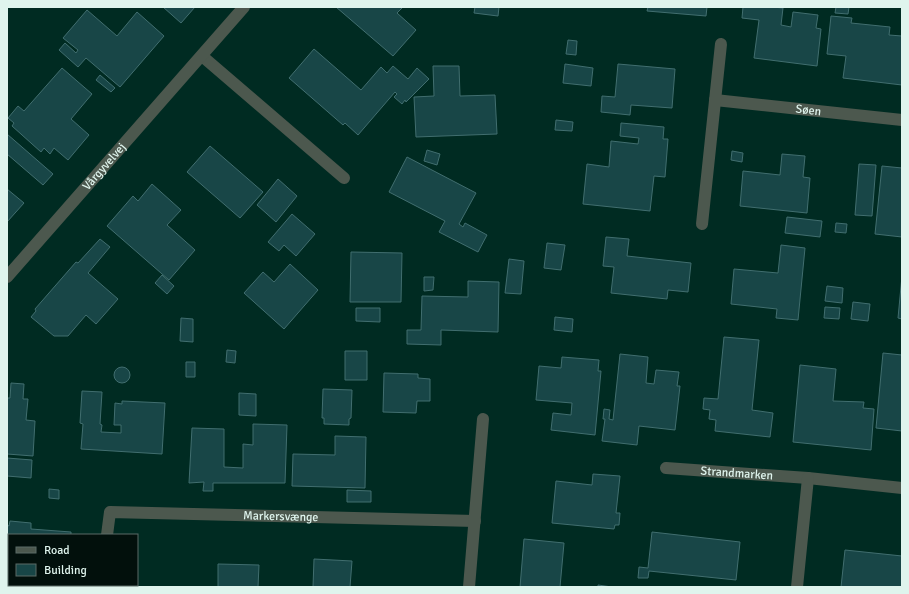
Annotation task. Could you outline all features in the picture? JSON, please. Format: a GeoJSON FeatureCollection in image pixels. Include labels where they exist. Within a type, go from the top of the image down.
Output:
{"type":"FeatureCollection","features":[{"type":"Feature","properties":{"kind":"street","name":"Vårgyvelvej"},"geometry":{"type":"LineString","coordinates":[[7,277],[244,7]]}},
{"type":"Feature","properties":{"kind":"street"},"geometry":{"type":"LineString","coordinates":[[702,224],[721,44]]}},
{"type":"Feature","properties":{"kind":"street"},"geometry":{"type":"LineString","coordinates":[[202,56],[344,178]]}},
{"type":"Feature","properties":{"kind":"street","name":"Søen"},"geometry":{"type":"LineString","coordinates":[[715,100],[902,120]]}},
{"type":"Feature","properties":{"kind":"street"},"geometry":{"type":"LineString","coordinates":[[469,587],[483,419]]}},
{"type":"Feature","properties":{"kind":"street","name":"Strandmarken"},"geometry":{"type":"LineString","coordinates":[[666,468],[808,478],[902,488]]}},
{"type":"Feature","properties":{"kind":"street"},"geometry":{"type":"LineString","coordinates":[[797,587],[808,478]]}},
{"type":"Feature","properties":{"kind":"street","name":"Markersvænge"},"geometry":{"type":"LineString","coordinates":[[107,534],[110,512],[475,521]]}},
{"type":"Feature","properties":{"kind":"building"},"geometry":{"type":"Polygon","coordinates":[[[163,7],[195,7],[181,23],[163,7]]]}},
{"type":"Feature","properties":{"kind":"building"},"geometry":{"type":"Polygon","coordinates":[[[336,7],[403,7],[397,13],[416,30],[393,56],[336,7]]]}},
{"type":"Feature","properties":{"kind":"building"},"geometry":{"type":"Polygon","coordinates":[[[475,7],[499,7],[498,16],[474,13],[475,7]]]}},
{"type":"Feature","properties":{"kind":"building"},"geometry":{"type":"Polygon","coordinates":[[[648,7],[707,7],[706,16],[647,11],[648,7]]]}},
{"type":"Feature","properties":{"kind":"building"},"geometry":{"type":"Polygon","coordinates":[[[743,7],[783,8],[781,25],[791,27],[793,12],[818,15],[816,28],[821,29],[817,66],[754,58],[759,20],[742,18],[743,7]]]}},
{"type":"Feature","properties":{"kind":"building"},"geometry":{"type":"Polygon","coordinates":[[[836,7],[849,7],[848,14],[835,13],[836,7]]]}},
{"type":"Feature","properties":{"kind":"building"},"geometry":{"type":"Polygon","coordinates":[[[87,10],[117,36],[137,12],[164,36],[120,87],[86,58],[78,67],[59,50],[65,43],[76,53],[78,50],[63,38],[87,10]]]}},
{"type":"Feature","properties":{"kind":"building"},"geometry":{"type":"Polygon","coordinates":[[[831,16],[852,18],[851,23],[890,27],[889,35],[902,36],[902,85],[843,78],[846,56],[827,54],[831,16]]]}},
{"type":"Feature","properties":{"kind":"building"},"geometry":{"type":"Polygon","coordinates":[[[568,40],[577,41],[576,55],[566,54],[568,40]]]}},
{"type":"Feature","properties":{"kind":"building"},"geometry":{"type":"Polygon","coordinates":[[[314,49],[361,90],[381,67],[387,73],[393,66],[408,79],[417,68],[429,79],[406,102],[405,100],[402,104],[394,97],[397,94],[395,92],[358,135],[345,123],[343,125],[289,78],[314,49]]]}},
{"type":"Feature","properties":{"kind":"building"},"geometry":{"type":"Polygon","coordinates":[[[565,64],[593,68],[591,86],[563,83],[565,64]]]}},
{"type":"Feature","properties":{"kind":"building"},"geometry":{"type":"Polygon","coordinates":[[[618,64],[675,69],[672,108],[631,105],[630,115],[601,112],[602,96],[615,97],[618,64]]]}},
{"type":"Feature","properties":{"kind":"building"},"geometry":{"type":"Polygon","coordinates":[[[433,66],[459,66],[460,96],[495,95],[497,134],[416,137],[414,97],[434,96],[433,66]]]}},
{"type":"Feature","properties":{"kind":"building"},"geometry":{"type":"Polygon","coordinates":[[[62,68],[92,94],[71,119],[89,135],[68,160],[54,148],[50,154],[44,148],[41,152],[12,126],[14,123],[8,118],[18,106],[24,111],[62,68]]]}},
{"type":"Feature","properties":{"kind":"building"},"geometry":{"type":"Polygon","coordinates":[[[100,75],[115,88],[111,92],[96,80],[100,75]]]}},
{"type":"Feature","properties":{"kind":"building"},"geometry":{"type":"Polygon","coordinates":[[[556,120],[573,122],[572,131],[555,130],[556,120]]]}},
{"type":"Feature","properties":{"kind":"building"},"geometry":{"type":"Polygon","coordinates":[[[621,123],[664,127],[663,139],[668,139],[665,177],[654,176],[650,211],[583,204],[587,164],[609,167],[611,141],[638,144],[639,138],[620,136],[621,123]]]}},
{"type":"Feature","properties":{"kind":"building"},"geometry":{"type":"Polygon","coordinates":[[[7,134],[53,174],[43,185],[7,154],[7,134]]]}},
{"type":"Feature","properties":{"kind":"building"},"geometry":{"type":"Polygon","coordinates":[[[210,146],[263,192],[240,218],[187,172],[210,146]]]}},
{"type":"Feature","properties":{"kind":"building"},"geometry":{"type":"Polygon","coordinates":[[[427,150],[440,154],[437,165],[424,161],[427,150]]]}},
{"type":"Feature","properties":{"kind":"building"},"geometry":{"type":"Polygon","coordinates":[[[732,151],[743,153],[742,162],[731,160],[732,151]]]}},
{"type":"Feature","properties":{"kind":"building"},"geometry":{"type":"Polygon","coordinates":[[[782,154],[805,156],[803,177],[810,178],[807,213],[740,206],[743,171],[780,175],[782,154]]]}},
{"type":"Feature","properties":{"kind":"building"},"geometry":{"type":"Polygon","coordinates":[[[407,157],[476,193],[459,224],[463,227],[465,223],[487,235],[478,252],[439,232],[445,221],[389,192],[407,157]]]}},
{"type":"Feature","properties":{"kind":"building"},"geometry":{"type":"Polygon","coordinates":[[[859,164],[876,165],[872,216],[855,215],[859,164]]]}},
{"type":"Feature","properties":{"kind":"building"},"geometry":{"type":"Polygon","coordinates":[[[882,166],[902,168],[902,237],[875,234],[882,166]]]}},
{"type":"Feature","properties":{"kind":"building"},"geometry":{"type":"Polygon","coordinates":[[[278,179],[297,196],[276,222],[257,205],[278,179]]]}},
{"type":"Feature","properties":{"kind":"building"},"geometry":{"type":"Polygon","coordinates":[[[152,184],[181,210],[167,225],[195,250],[169,280],[107,226],[133,196],[138,201],[152,184]]]}},
{"type":"Feature","properties":{"kind":"building"},"geometry":{"type":"Polygon","coordinates":[[[7,189],[24,203],[7,222],[7,189]]]}},
{"type":"Feature","properties":{"kind":"building"},"geometry":{"type":"Polygon","coordinates":[[[292,214],[315,234],[296,256],[284,245],[279,251],[268,242],[292,214]]]}},
{"type":"Feature","properties":{"kind":"building"},"geometry":{"type":"Polygon","coordinates":[[[787,217],[822,221],[820,237],[785,233],[787,217]]]}},
{"type":"Feature","properties":{"kind":"building"},"geometry":{"type":"Polygon","coordinates":[[[836,223],[847,224],[846,233],[835,232],[836,223]]]}},
{"type":"Feature","properties":{"kind":"building"},"geometry":{"type":"Polygon","coordinates":[[[606,237],[629,239],[627,256],[691,263],[688,292],[668,290],[667,299],[611,293],[614,267],[603,266],[606,237]]]}},
{"type":"Feature","properties":{"kind":"building"},"geometry":{"type":"Polygon","coordinates":[[[100,239],[110,247],[88,273],[118,299],[96,324],[86,315],[68,336],[54,336],[31,317],[36,311],[35,309],[76,262],[78,263],[100,239]]]}},
{"type":"Feature","properties":{"kind":"building"},"geometry":{"type":"Polygon","coordinates":[[[547,243],[565,245],[561,270],[544,268],[547,243]]]}},
{"type":"Feature","properties":{"kind":"building"},"geometry":{"type":"Polygon","coordinates":[[[781,245],[805,248],[798,320],[776,318],[777,309],[731,304],[734,269],[778,273],[781,245]]]}},
{"type":"Feature","properties":{"kind":"building"},"geometry":{"type":"Polygon","coordinates":[[[351,252],[402,253],[401,302],[350,302],[351,252]]]}},
{"type":"Feature","properties":{"kind":"building"},"geometry":{"type":"Polygon","coordinates":[[[509,259],[524,261],[521,294],[505,293],[509,259]]]}},
{"type":"Feature","properties":{"kind":"building"},"geometry":{"type":"Polygon","coordinates":[[[290,264],[318,290],[284,329],[244,293],[263,272],[274,282],[290,264]]]}},
{"type":"Feature","properties":{"kind":"building"},"geometry":{"type":"Polygon","coordinates":[[[162,275],[174,286],[167,294],[155,283],[162,275]]]}},
{"type":"Feature","properties":{"kind":"building"},"geometry":{"type":"Polygon","coordinates":[[[902,276],[902,319],[898,318],[902,276]]]}},
{"type":"Feature","properties":{"kind":"building"},"geometry":{"type":"Polygon","coordinates":[[[424,277],[434,277],[433,290],[424,291],[424,277]]]}},
{"type":"Feature","properties":{"kind":"building"},"geometry":{"type":"Polygon","coordinates":[[[468,281],[499,282],[498,332],[441,330],[441,345],[407,344],[407,330],[421,330],[422,296],[468,297],[468,281]]]}},
{"type":"Feature","properties":{"kind":"building"},"geometry":{"type":"Polygon","coordinates":[[[827,286],[843,288],[842,303],[825,301],[827,286]]]}},
{"type":"Feature","properties":{"kind":"building"},"geometry":{"type":"Polygon","coordinates":[[[853,302],[870,304],[868,321],[851,319],[853,302]]]}},
{"type":"Feature","properties":{"kind":"building"},"geometry":{"type":"Polygon","coordinates":[[[825,307],[840,308],[839,319],[824,318],[825,307]]]}},
{"type":"Feature","properties":{"kind":"building"},"geometry":{"type":"Polygon","coordinates":[[[356,308],[380,308],[380,322],[356,321],[356,308]]]}},
{"type":"Feature","properties":{"kind":"building"},"geometry":{"type":"Polygon","coordinates":[[[555,317],[573,319],[572,332],[554,330],[555,317]]]}},
{"type":"Feature","properties":{"kind":"building"},"geometry":{"type":"Polygon","coordinates":[[[181,318],[193,319],[193,342],[180,341],[181,318]]]}},
{"type":"Feature","properties":{"kind":"building"},"geometry":{"type":"Polygon","coordinates":[[[724,337],[759,340],[752,410],[773,413],[770,437],[715,431],[716,420],[709,419],[710,410],[703,409],[704,398],[718,399],[724,337]]]}},
{"type":"Feature","properties":{"kind":"building"},"geometry":{"type":"Polygon","coordinates":[[[227,350],[236,351],[235,363],[226,362],[227,350]]]}},
{"type":"Feature","properties":{"kind":"building"},"geometry":{"type":"Polygon","coordinates":[[[345,351],[367,351],[367,380],[345,380],[345,351]]]}},
{"type":"Feature","properties":{"kind":"building"},"geometry":{"type":"Polygon","coordinates":[[[883,353],[902,355],[902,431],[876,428],[883,353]]]}},
{"type":"Feature","properties":{"kind":"building"},"geometry":{"type":"Polygon","coordinates":[[[620,354],[648,357],[646,383],[654,384],[656,370],[679,372],[677,386],[680,386],[675,430],[639,426],[637,445],[602,441],[605,419],[603,419],[604,409],[610,410],[609,419],[613,420],[620,354]]]}},
{"type":"Feature","properties":{"kind":"building"},"geometry":{"type":"Polygon","coordinates":[[[562,357],[599,360],[598,371],[601,371],[595,435],[551,430],[553,413],[571,415],[572,403],[536,400],[539,366],[561,368],[562,357]]]}},
{"type":"Feature","properties":{"kind":"building"},"geometry":{"type":"Polygon","coordinates":[[[186,362],[195,362],[195,377],[186,377],[186,362]]]}},
{"type":"Feature","properties":{"kind":"building"},"geometry":{"type":"Polygon","coordinates":[[[800,365],[836,369],[833,401],[864,402],[863,408],[874,409],[871,450],[793,442],[800,365]]]}},
{"type":"Feature","properties":{"kind":"building"},"geometry":{"type":"Polygon","coordinates":[[[119,367],[125,367],[130,372],[128,381],[125,383],[119,383],[114,378],[114,372],[119,367]]]}},
{"type":"Feature","properties":{"kind":"building"},"geometry":{"type":"Polygon","coordinates":[[[384,373],[418,374],[418,378],[430,379],[430,401],[417,401],[416,413],[383,412],[384,373]]]}},
{"type":"Feature","properties":{"kind":"building"},"geometry":{"type":"Polygon","coordinates":[[[11,383],[24,384],[23,399],[28,399],[26,420],[35,421],[33,456],[7,454],[7,398],[10,398],[11,383]]]}},
{"type":"Feature","properties":{"kind":"building"},"geometry":{"type":"Polygon","coordinates":[[[323,389],[352,390],[351,418],[349,419],[349,425],[324,424],[324,418],[322,418],[323,389]]]}},
{"type":"Feature","properties":{"kind":"building"},"geometry":{"type":"Polygon","coordinates":[[[82,391],[102,392],[101,432],[121,433],[121,425],[114,425],[115,403],[122,404],[122,401],[165,403],[162,454],[81,449],[83,424],[80,423],[82,391]]]}},
{"type":"Feature","properties":{"kind":"building"},"geometry":{"type":"Polygon","coordinates":[[[239,393],[256,394],[256,416],[239,415],[239,393]]]}},
{"type":"Feature","properties":{"kind":"building"},"geometry":{"type":"Polygon","coordinates":[[[253,424],[287,425],[285,483],[213,483],[213,491],[203,491],[204,482],[189,483],[192,428],[224,429],[224,467],[243,468],[243,444],[253,445],[253,424]]]}},
{"type":"Feature","properties":{"kind":"building"},"geometry":{"type":"Polygon","coordinates":[[[335,436],[366,437],[365,488],[292,486],[293,454],[335,455],[335,436]]]}},
{"type":"Feature","properties":{"kind":"building"},"geometry":{"type":"Polygon","coordinates":[[[7,458],[32,460],[31,478],[7,476],[7,458]]]}},
{"type":"Feature","properties":{"kind":"building"},"geometry":{"type":"Polygon","coordinates":[[[593,474],[620,476],[616,513],[620,513],[619,525],[615,525],[614,529],[552,523],[556,481],[592,485],[593,474]]]}},
{"type":"Feature","properties":{"kind":"building"},"geometry":{"type":"Polygon","coordinates":[[[49,489],[59,490],[59,499],[49,498],[49,489]]]}},
{"type":"Feature","properties":{"kind":"building"},"geometry":{"type":"Polygon","coordinates":[[[347,490],[371,491],[371,502],[347,502],[347,490]]]}},
{"type":"Feature","properties":{"kind":"building"},"geometry":{"type":"Polygon","coordinates":[[[10,521],[31,523],[31,529],[71,532],[71,534],[8,534],[7,582],[7,525],[9,526],[10,521]]]}},
{"type":"Feature","properties":{"kind":"building"},"geometry":{"type":"Polygon","coordinates":[[[652,532],[740,542],[736,580],[649,571],[648,578],[638,578],[639,567],[648,568],[652,532]]]}},
{"type":"Feature","properties":{"kind":"building"},"geometry":{"type":"Polygon","coordinates":[[[524,539],[564,543],[560,587],[520,587],[524,539]]]}},
{"type":"Feature","properties":{"kind":"building"},"geometry":{"type":"Polygon","coordinates":[[[845,550],[902,556],[902,587],[841,587],[845,550]]]}},
{"type":"Feature","properties":{"kind":"building"},"geometry":{"type":"Polygon","coordinates":[[[314,559],[352,561],[350,587],[313,587],[314,559]]]}},
{"type":"Feature","properties":{"kind":"building"},"geometry":{"type":"Polygon","coordinates":[[[218,564],[259,565],[258,587],[218,587],[218,564]]]}},
{"type":"Feature","properties":{"kind":"building"},"geometry":{"type":"Polygon","coordinates":[[[598,585],[612,587],[598,587],[598,585]]]}}]}
